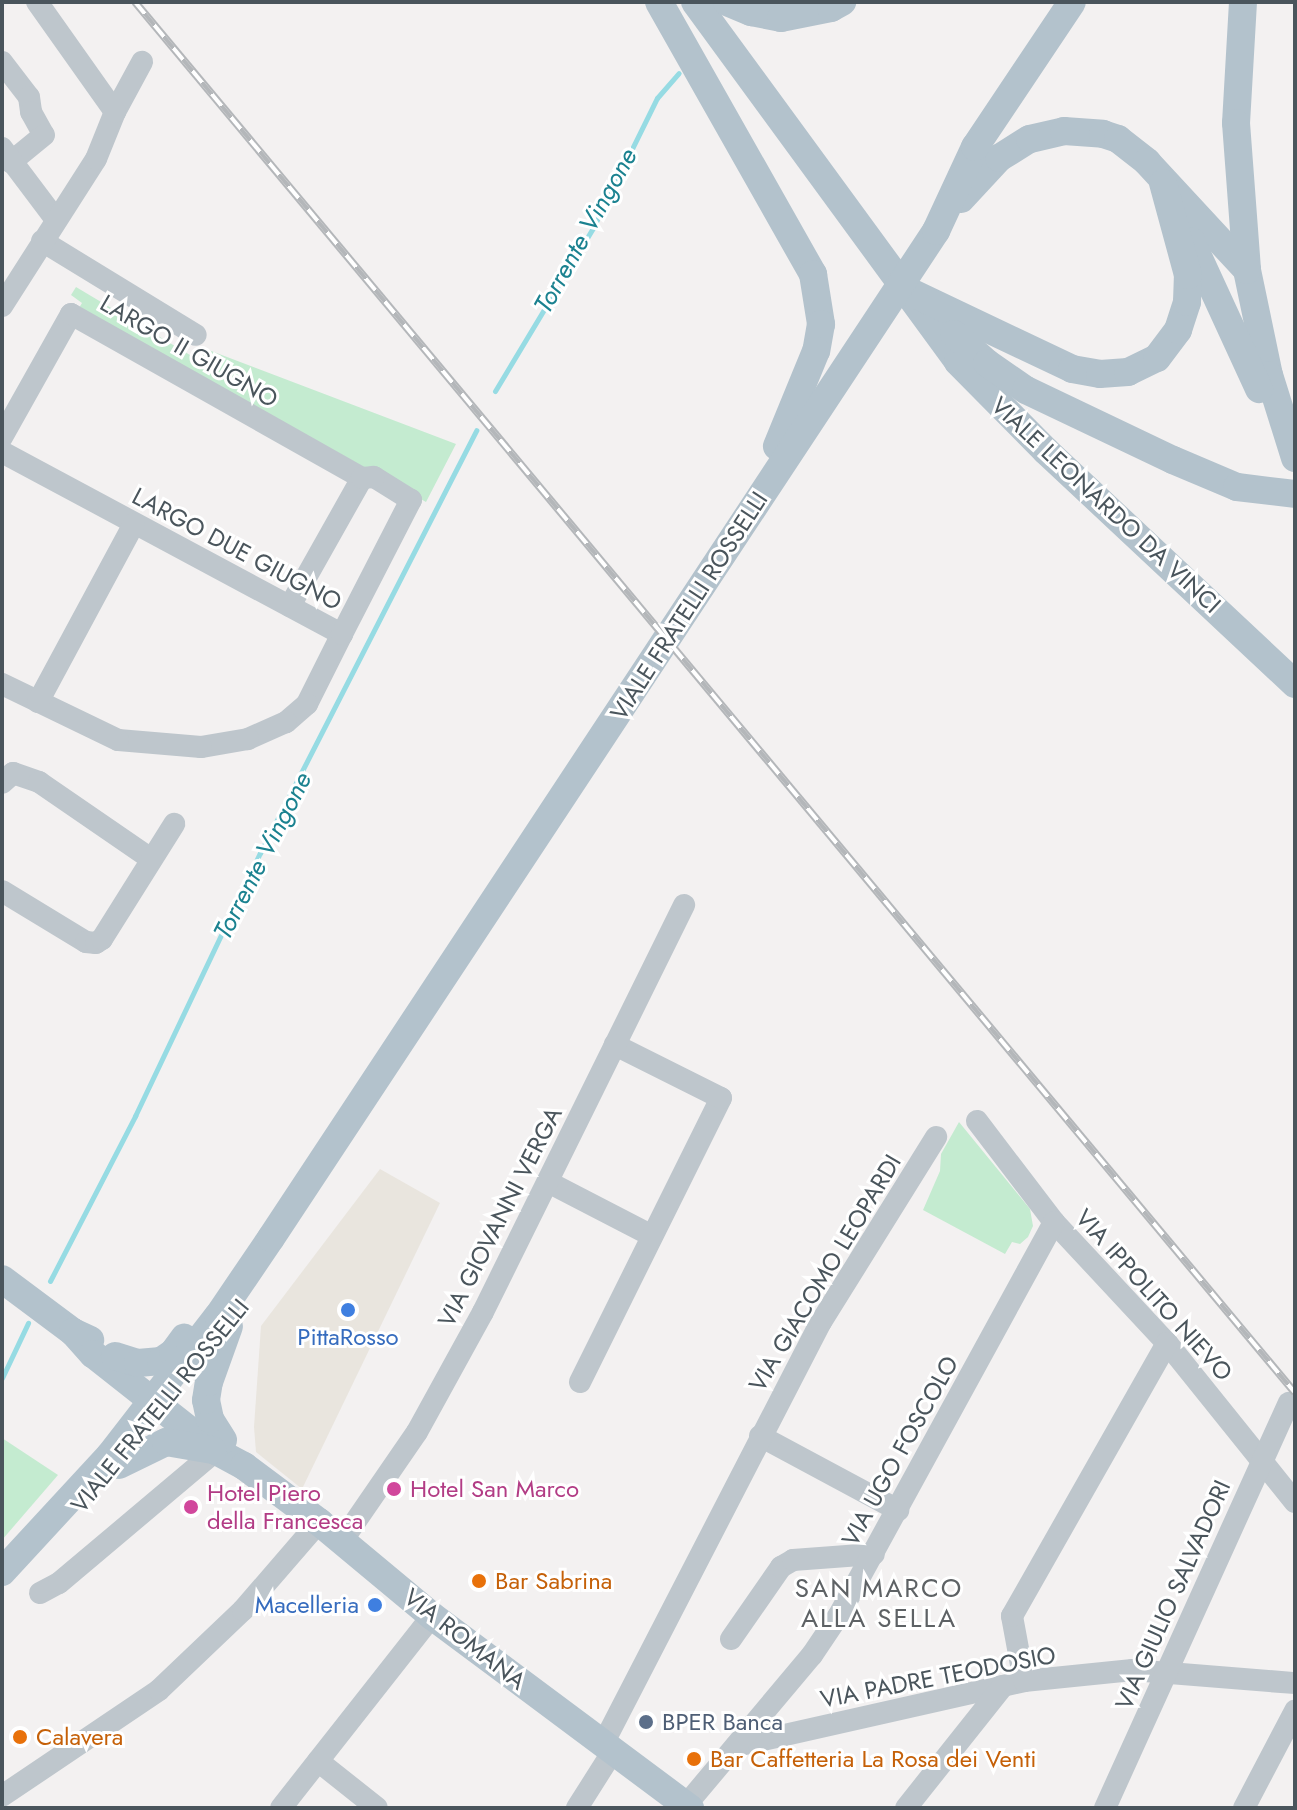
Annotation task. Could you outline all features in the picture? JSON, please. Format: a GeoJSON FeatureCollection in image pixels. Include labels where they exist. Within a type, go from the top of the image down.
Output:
{"type":"FeatureCollection","features":[{"type":"Feature","properties":{"kind":"main road"},"geometry":{"type":"LineString","coordinates":[[659,2],[813,274],[820,300],[821,324],[816,351],[790,418],[738,530]]}},
{"type":"Feature","properties":{"kind":"main road","name":"VIALE LEONARDO DA VINCI"},"geometry":{"type":"LineString","coordinates":[[695,2],[958,362],[1002,409],[1295,684]]}},
{"type":"Feature","properties":{"kind":"main road"},"geometry":{"type":"LineString","coordinates":[[727,2],[751,12],[781,18],[807,15],[842,2]]}},
{"type":"Feature","properties":{"kind":"main road","name":"VIALE FRATELLI ROSSELLI"},"geometry":{"type":"LineString","coordinates":[[162,1400],[936,231],[975,147],[1072,2]]}},
{"type":"Feature","properties":{"kind":"main road"},"geometry":{"type":"LineString","coordinates":[[1243,2],[1236,123],[1247,270],[1258,330],[1293,455]]}},
{"type":"Feature","properties":{"kind":"main road"},"geometry":{"type":"LineString","coordinates":[[936,231],[999,158],[1014,147],[1045,134],[1089,131],[1118,139],[1147,162],[1163,183],[1247,270]]}},
{"type":"Feature","properties":{"kind":"main road"},"geometry":{"type":"LineString","coordinates":[[904,289],[1072,369],[1100,374],[1128,372],[1157,358],[1178,330],[1187,302],[1186,263],[1163,183]]}},
{"type":"Feature","properties":{"kind":"main road"},"geometry":{"type":"LineString","coordinates":[[1163,183],[1256,384],[1293,455]]}},
{"type":"Feature","properties":{"kind":"main road"},"geometry":{"type":"LineString","coordinates":[[1207,275],[1229,278],[1247,270]]}},
{"type":"Feature","properties":{"kind":"main road","name":"VIALE LEONARDO DA VINCI"},"geometry":{"type":"LineString","coordinates":[[925,319],[951,332],[987,363],[1026,390],[1237,487],[1295,494]]}},
{"type":"Feature","properties":{"kind":"main road","name":"VIALE FRATELLI ROSSELLI"},"geometry":{"type":"LineString","coordinates":[[2,1591],[162,1400],[229,1326],[263,1274],[294,1204]]}},
{"type":"Feature","properties":{"kind":"main road"},"geometry":{"type":"LineString","coordinates":[[229,1326],[209,1382],[206,1400],[220,1445],[166,1442],[114,1460],[120,1395],[111,1361],[150,1363],[173,1353],[214,1298],[271,1238]]}},
{"type":"Feature","properties":{"kind":"main road","name":"VIA ROMANA"},"geometry":{"type":"LineString","coordinates":[[2,1279],[319,1522],[432,1616],[688,1807]]}},
{"type":"Feature","properties":{"kind":"main road","name":"VIALE FRATELLI ROSSELLI"},"geometry":{"type":"LineString","coordinates":[[2,1572],[114,1460]]}},
{"type":"Feature","properties":{"kind":"street"},"geometry":{"type":"LineString","coordinates":[[37,2],[115,112]]}},
{"type":"Feature","properties":{"kind":"street"},"geometry":{"type":"LineString","coordinates":[[2,62],[29,97],[31,112],[44,135],[7,155],[56,220]]}},
{"type":"Feature","properties":{"kind":"street"},"geometry":{"type":"LineString","coordinates":[[2,306],[96,159],[115,112],[142,62]]}},
{"type":"Feature","properties":{"kind":"street"},"geometry":{"type":"LineString","coordinates":[[42,241],[196,335]]}},
{"type":"Feature","properties":{"kind":"street","name":"LARGO II GIUGNO"},"geometry":{"type":"LineString","coordinates":[[2,437],[71,314],[362,478],[374,477],[411,500],[342,634]]}},
{"type":"Feature","properties":{"kind":"street","name":"LARGO DUE GIUGNO"},"geometry":{"type":"LineString","coordinates":[[2,452],[342,634],[307,704],[276,728],[248,739],[201,747],[118,740],[2,684]]}},
{"type":"Feature","properties":{"kind":"street"},"geometry":{"type":"LineString","coordinates":[[290,606],[362,478]]}},
{"type":"Feature","properties":{"kind":"street"},"geometry":{"type":"LineString","coordinates":[[38,702],[134,524]]}},
{"type":"Feature","properties":{"kind":"street"},"geometry":{"type":"LineString","coordinates":[[2,783],[13,773],[39,782],[151,859]]}},
{"type":"Feature","properties":{"kind":"street"},"geometry":{"type":"LineString","coordinates":[[5,900],[86,942],[96,943],[174,824]]}},
{"type":"Feature","properties":{"kind":"street","name":"VIA GIOVANNI VERGA"},"geometry":{"type":"LineString","coordinates":[[342,1541],[417,1432],[483,1312],[684,905]]}},
{"type":"Feature","properties":{"kind":"street"},"geometry":{"type":"LineString","coordinates":[[580,1382],[721,1098],[615,1045]]}},
{"type":"Feature","properties":{"kind":"street","name":"VIA IPPOLITO NIEVO"},"geometry":{"type":"LineString","coordinates":[[977,1121],[1054,1222],[1167,1343],[1295,1502]]}},
{"type":"Feature","properties":{"kind":"street","name":"VIA GIACOMO LEOPARDI"},"geometry":{"type":"LineString","coordinates":[[577,1808],[760,1436],[821,1322],[936,1137]]}},
{"type":"Feature","properties":{"kind":"street"},"geometry":{"type":"LineString","coordinates":[[548,1182],[652,1236]]}},
{"type":"Feature","properties":{"kind":"street","name":"VIA UGO FOSCOLO"},"geometry":{"type":"LineString","coordinates":[[688,1807],[812,1655],[839,1615],[1054,1222]]}},
{"type":"Feature","properties":{"kind":"street"},"geometry":{"type":"LineString","coordinates":[[906,1808],[1014,1683],[1012,1616],[1167,1343]]}},
{"type":"Feature","properties":{"kind":"street","name":"VIA GIULIO SALVADORI"},"geometry":{"type":"LineString","coordinates":[[1105,1808],[1289,1403]]}},
{"type":"Feature","properties":{"kind":"street"},"geometry":{"type":"LineString","coordinates":[[760,1436],[898,1510]]}},
{"type":"Feature","properties":{"kind":"street"},"geometry":{"type":"LineString","coordinates":[[40,1593],[59,1583],[220,1445]]}},
{"type":"Feature","properties":{"kind":"street"},"geometry":{"type":"LineString","coordinates":[[2,1796],[159,1690],[243,1610],[319,1522]]}},
{"type":"Feature","properties":{"kind":"street"},"geometry":{"type":"LineString","coordinates":[[731,1639],[781,1567],[793,1560],[874,1554]]}},
{"type":"Feature","properties":{"kind":"street"},"geometry":{"type":"LineString","coordinates":[[281,1808],[432,1616]]}},
{"type":"Feature","properties":{"kind":"street","name":"VIA PADRE TEODOSIO"},"geometry":{"type":"LineString","coordinates":[[736,1746],[1014,1683],[1132,1670],[1295,1683]]}},
{"type":"Feature","properties":{"kind":"street"},"geometry":{"type":"LineString","coordinates":[[1244,1808],[1295,1711]]}},
{"type":"Feature","properties":{"kind":"street"},"geometry":{"type":"LineString","coordinates":[[318,1761],[377,1808]]}},
{"type":"Feature","properties":{"kind":"shaded area"},"geometry":{"type":"Polygon","coordinates":[[[380,1169],[440,1203],[302,1489],[256,1452],[254,1427],[261,1326],[380,1169]]]}},
{"type":"Feature","properties":{"kind":"green space"},"geometry":{"type":"Polygon","coordinates":[[[76,287],[200,361],[206,349],[456,444],[426,502],[79,308],[82,303],[71,295],[76,287]]]}},
{"type":"Feature","properties":{"kind":"green space"},"geometry":{"type":"Polygon","coordinates":[[[959,1122],[1030,1209],[1033,1226],[1028,1237],[1020,1244],[1012,1242],[1005,1254],[923,1210],[940,1171],[941,1154],[959,1122]]]}},
{"type":"Feature","properties":{"kind":"green space"},"geometry":{"type":"Polygon","coordinates":[[[2,1438],[58,1475],[2,1540],[2,1438]]]}},
{"type":"Feature","properties":{"kind":"waterway","name":"Torrente Vingone"},"geometry":{"type":"LineString","coordinates":[[495,391],[593,228],[657,98],[679,73]]}},
{"type":"Feature","properties":{"kind":"waterway","name":"Torrente Vingone"},"geometry":{"type":"LineString","coordinates":[[50,1281],[135,1116],[260,853],[476,430]]}},
{"type":"Feature","properties":{"kind":"waterway"},"geometry":{"type":"LineString","coordinates":[[2,1378],[28,1323]]}},
{"type":"Feature","properties":{"kind":"railway"},"geometry":{"type":"LineString","coordinates":[[135,2],[1295,1393]]}},
{"type":"Feature","properties":{"kind":"place","name":"PittaRosso"},"geometry":{"type":"Point","coordinates":[348,1310]}},
{"type":"Feature","properties":{"kind":"place","name":"Hotel San Marco"},"geometry":{"type":"Point","coordinates":[394,1489]}},
{"type":"Feature","properties":{"kind":"place","name":"Hotel Piero della Francesca"},"geometry":{"type":"Point","coordinates":[191,1507]}},
{"type":"Feature","properties":{"kind":"place","name":"Bar Sabrina"},"geometry":{"type":"Point","coordinates":[479,1581]}},
{"type":"Feature","properties":{"kind":"place","name":"Macelleria"},"geometry":{"type":"Point","coordinates":[375,1605]}},
{"type":"Feature","properties":{"kind":"place","name":"BPER Banca"},"geometry":{"type":"Point","coordinates":[646,1722]}},
{"type":"Feature","properties":{"kind":"place","name":"Calavera"},"geometry":{"type":"Point","coordinates":[20,1737]}},
{"type":"Feature","properties":{"kind":"place","name":"Bar Caffetteria La Rosa dei Venti"},"geometry":{"type":"Point","coordinates":[694,1759]}},
{"type":"Feature","properties":{"kind":"district","name":"SAN MARCO ALLA SELLA"},"geometry":{"type":"Point","coordinates":[879,1604]}}]}
